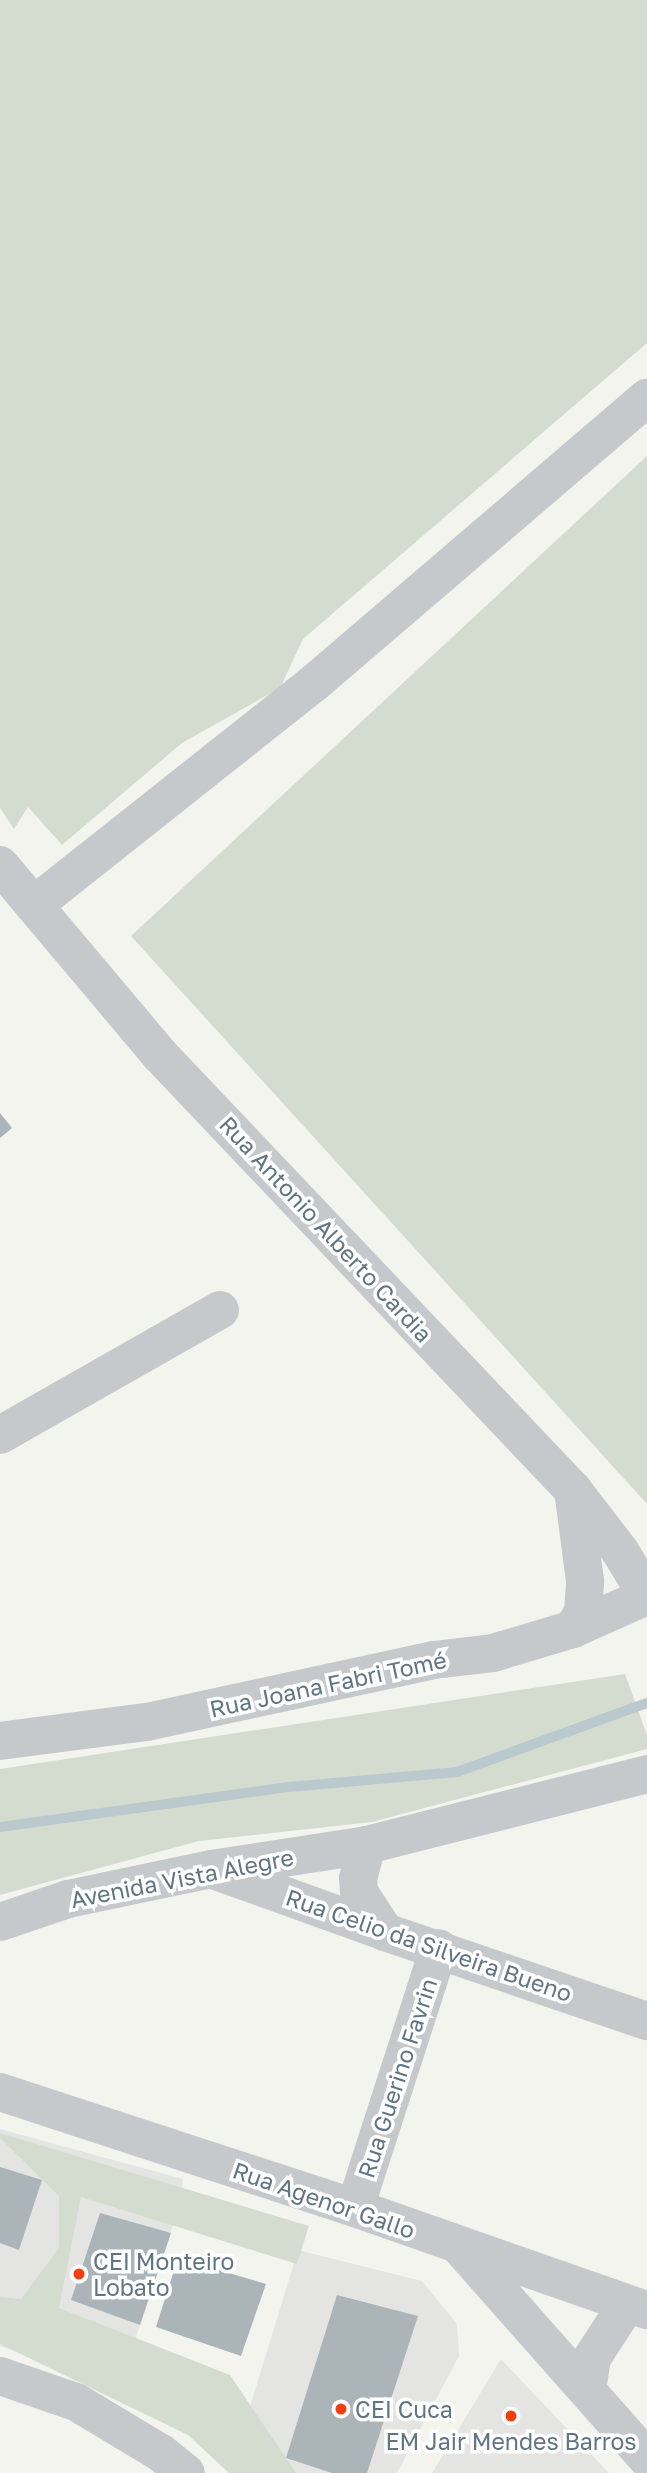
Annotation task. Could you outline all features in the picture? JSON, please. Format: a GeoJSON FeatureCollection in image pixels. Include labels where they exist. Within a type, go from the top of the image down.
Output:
{"type":"FeatureCollection","features":[{"type":"Feature","properties":{"kind":"street"},"geometry":{"type":"LineString","coordinates":[[34,905],[313,684],[647,398]]}},
{"type":"Feature","properties":{"kind":"street","name":"Rua Antonio Alberto Cardia"},"geometry":{"type":"LineString","coordinates":[[0,865],[160,1055],[573,1490],[620,1551],[647,1596]]}},
{"type":"Feature","properties":{"kind":"street"},"geometry":{"type":"LineString","coordinates":[[0,1435],[220,1310]]}},
{"type":"Feature","properties":{"kind":"street"},"geometry":{"type":"LineString","coordinates":[[573,1490],[584,1581],[583,1612],[573,1629]]}},
{"type":"Feature","properties":{"kind":"street","name":"Rua Joana Fabri Tomé"},"geometry":{"type":"LineString","coordinates":[[0,1741],[147,1722],[434,1660],[493,1653],[573,1629],[647,1596]]}},
{"type":"Feature","properties":{"kind":"street","name":"Avenida Vista Alegre"},"geometry":{"type":"LineString","coordinates":[[0,1922],[68,1899],[211,1869],[367,1845],[647,1774]]}},
{"type":"Feature","properties":{"kind":"street"},"geometry":{"type":"LineString","coordinates":[[367,1845],[358,1878],[359,1892],[385,1932]]}},
{"type":"Feature","properties":{"kind":"street","name":"Rua Celio da Silveira Bueno"},"geometry":{"type":"LineString","coordinates":[[211,1869],[385,1932],[439,1948],[647,2021]]}},
{"type":"Feature","properties":{"kind":"street","name":"Rua Guerino Favrin"},"geometry":{"type":"LineString","coordinates":[[355,2208],[439,1948]]}},
{"type":"Feature","properties":{"kind":"street","name":"Rua Agenor Gallo"},"geometry":{"type":"LineString","coordinates":[[0,2092],[355,2208],[637,2307]]}},
{"type":"Feature","properties":{"kind":"street"},"geometry":{"type":"LineString","coordinates":[[459,2246],[647,2458]]}},
{"type":"Feature","properties":{"kind":"street"},"geometry":{"type":"LineString","coordinates":[[587,2390],[592,2358],[637,2307]]}},
{"type":"Feature","properties":{"kind":"street"},"geometry":{"type":"LineString","coordinates":[[0,2376],[76,2402],[161,2453],[186,2473]]}},
{"type":"Feature","properties":{"kind":"shaded area"},"geometry":{"type":"Polygon","coordinates":[[[0,0],[647,0],[647,343],[303,639],[280,688],[182,743],[62,845],[28,807],[14,829],[0,808],[0,0]]]}},
{"type":"Feature","properties":{"kind":"shaded area"},"geometry":{"type":"Polygon","coordinates":[[[647,456],[647,1504],[131,936],[647,456]]]}},
{"type":"Feature","properties":{"kind":"shaded area"},"geometry":{"type":"Polygon","coordinates":[[[625,1674],[647,1735],[647,1749],[372,1822],[199,1841],[0,1895],[0,1769],[625,1674]]]}},
{"type":"Feature","properties":{"kind":"shaded area","name":"CEI Monteiro Lobato"},"geometry":{"type":"Polygon","coordinates":[[[0,2129],[183,2179],[178,2210],[136,2337],[127,2389],[0,2346],[0,2129]]]}},
{"type":"Feature","properties":{"kind":"shaded area"},"geometry":{"type":"Polygon","coordinates":[[[0,2133],[309,2226],[297,2264],[81,2197],[59,2308],[230,2375],[296,2473],[229,2473],[188,2435],[0,2344],[0,2297],[21,2299],[59,2248],[59,2196],[0,2138],[0,2133]]]}},
{"type":"Feature","properties":{"kind":"shaded area","name":"CEI Cuca"},"geometry":{"type":"Polygon","coordinates":[[[298,2250],[422,2281],[457,2324],[459,2356],[397,2473],[245,2473],[233,2462],[298,2250]]]}},
{"type":"Feature","properties":{"kind":"shaded area","name":"EM Jair Mendes Barros"},"geometry":{"type":"Polygon","coordinates":[[[501,2359],[609,2473],[432,2473],[501,2359]]]}},
{"type":"Feature","properties":{"kind":"building"},"geometry":{"type":"Polygon","coordinates":[[[0,1113],[12,1128],[0,1138],[0,1113]]]}},
{"type":"Feature","properties":{"kind":"building"},"geometry":{"type":"Polygon","coordinates":[[[0,2167],[42,2180],[19,2250],[0,2243],[0,2167]]]}},
{"type":"Feature","properties":{"kind":"building"},"geometry":{"type":"Polygon","coordinates":[[[100,2213],[171,2233],[140,2325],[71,2300],[100,2213]]]}},
{"type":"Feature","properties":{"kind":"building"},"geometry":{"type":"Polygon","coordinates":[[[178,2258],[266,2284],[241,2356],[156,2327],[178,2258]]]}},
{"type":"Feature","properties":{"kind":"building"},"geometry":{"type":"Polygon","coordinates":[[[337,2295],[418,2316],[367,2473],[332,2473],[286,2458],[337,2295]]]}},
{"type":"Feature","properties":{"kind":"waterway"},"geometry":{"type":"LineString","coordinates":[[0,1827],[289,1787],[457,1772],[647,1703]]}},
{"type":"Feature","properties":{"kind":"place","name":"CEI Monteiro Lobato"},"geometry":{"type":"Point","coordinates":[79,2274]}},
{"type":"Feature","properties":{"kind":"place","name":"CEI Cuca"},"geometry":{"type":"Point","coordinates":[341,2409]}},
{"type":"Feature","properties":{"kind":"place","name":"EM Jair Mendes Barros"},"geometry":{"type":"Point","coordinates":[511,2416]}}]}
